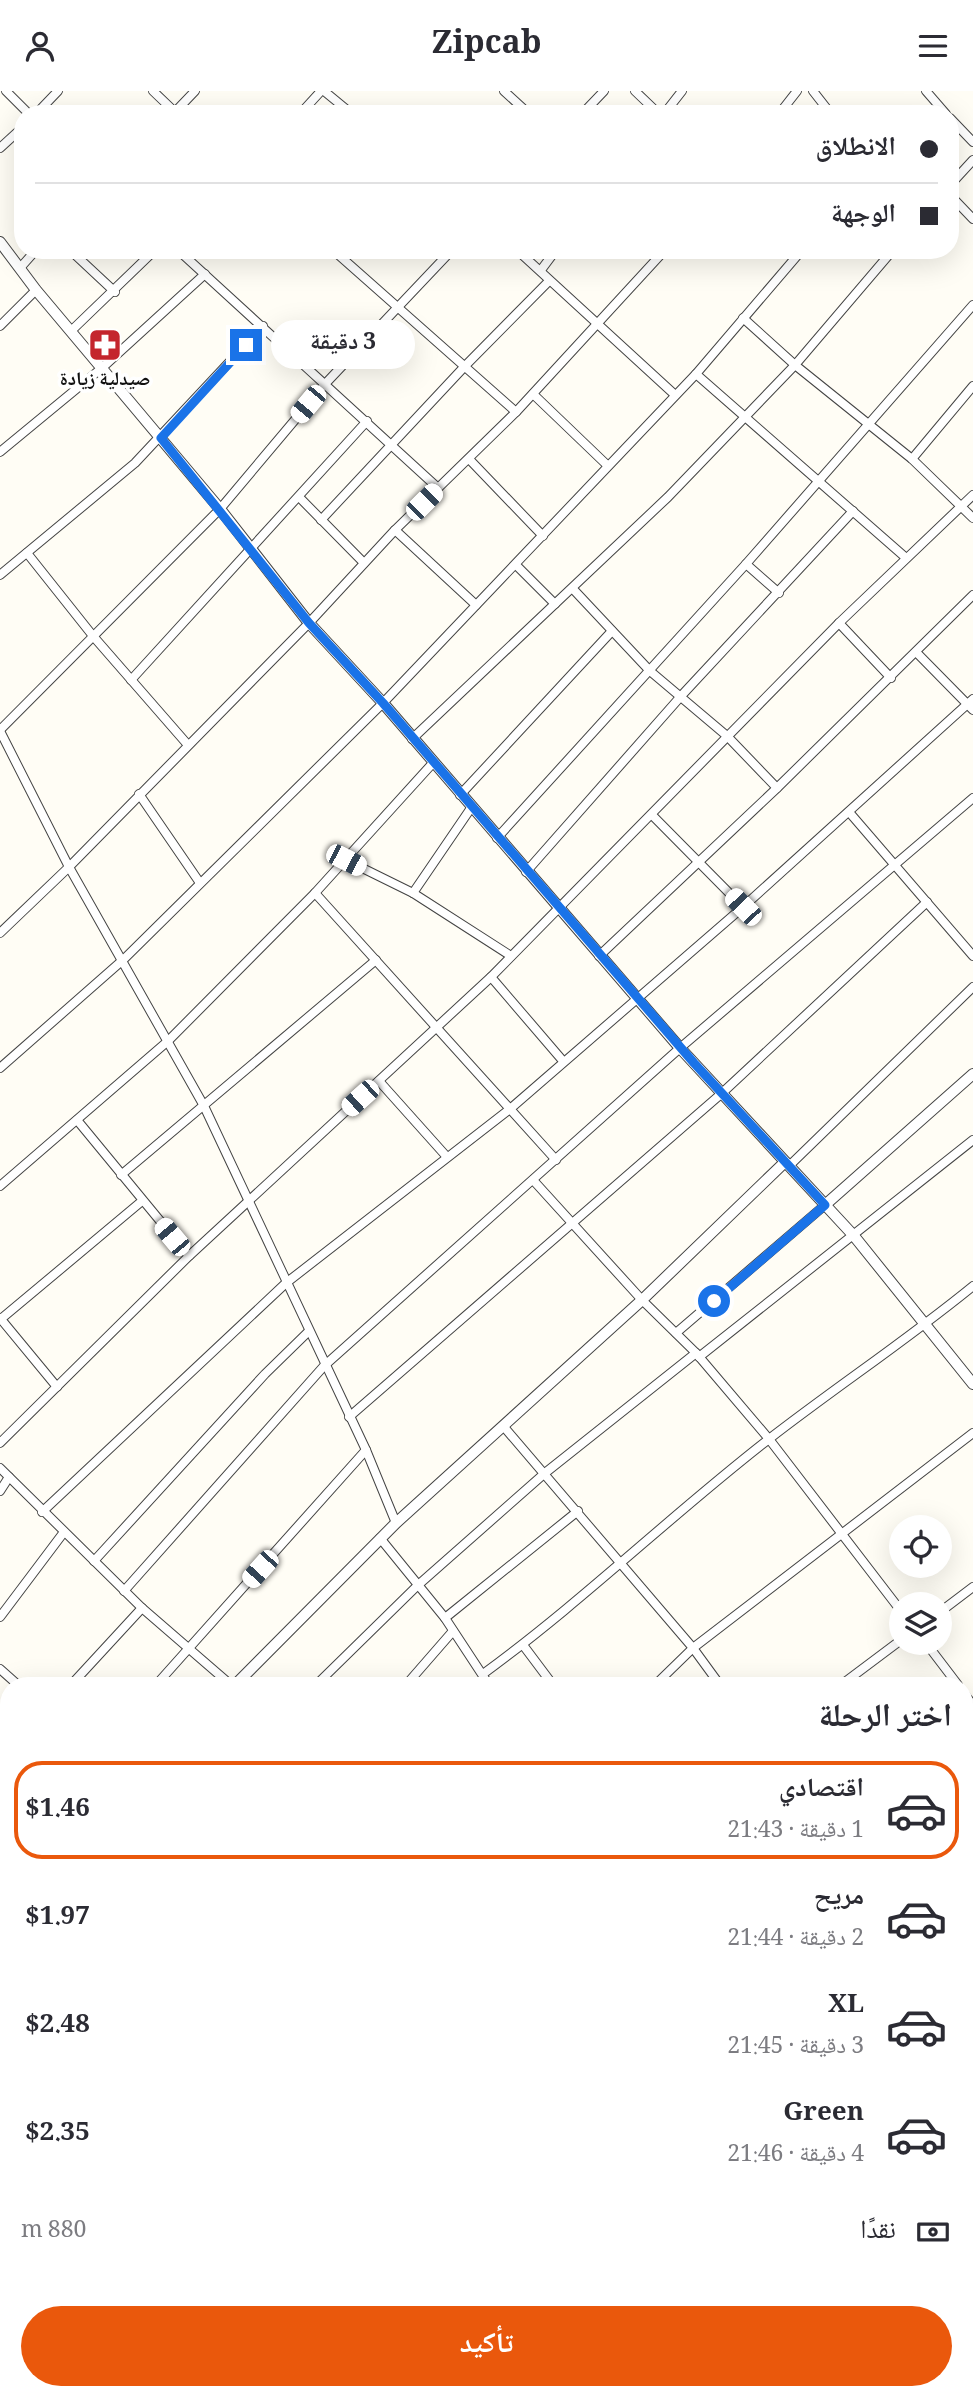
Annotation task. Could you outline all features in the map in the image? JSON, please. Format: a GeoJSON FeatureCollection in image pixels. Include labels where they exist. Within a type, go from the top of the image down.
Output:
{"type":"FeatureCollection","features":[{"type":"Feature","properties":{"kind":"street"},"geometry":{"type":"LineString","coordinates":[[6,91],[20,105]]}},
{"type":"Feature","properties":{"kind":"street"},"geometry":{"type":"LineString","coordinates":[[45,105],[58,91]]}},
{"type":"Feature","properties":{"kind":"street"},"geometry":{"type":"LineString","coordinates":[[153,91],[167,105]]}},
{"type":"Feature","properties":{"kind":"street"},"geometry":{"type":"LineString","coordinates":[[182,105],[195,91]]}},
{"type":"Feature","properties":{"kind":"street"},"geometry":{"type":"LineString","coordinates":[[309,105],[323,91],[341,105]]}},
{"type":"Feature","properties":{"kind":"street"},"geometry":{"type":"LineString","coordinates":[[504,91],[519,105]]}},
{"type":"Feature","properties":{"kind":"street"},"geometry":{"type":"LineString","coordinates":[[591,105],[604,91]]}},
{"type":"Feature","properties":{"kind":"street"},"geometry":{"type":"LineString","coordinates":[[635,91],[651,105]]}},
{"type":"Feature","properties":{"kind":"street"},"geometry":{"type":"LineString","coordinates":[[669,105],[682,91]]}},
{"type":"Feature","properties":{"kind":"street"},"geometry":{"type":"LineString","coordinates":[[786,105],[797,91]]}},
{"type":"Feature","properties":{"kind":"street"},"geometry":{"type":"LineString","coordinates":[[813,91],[824,105]]}},
{"type":"Feature","properties":{"kind":"street"},"geometry":{"type":"LineString","coordinates":[[926,91],[937,105]]}},
{"type":"Feature","properties":{"kind":"street"},"geometry":{"type":"LineString","coordinates":[[959,127],[973,142]]}},
{"type":"Feature","properties":{"kind":"street"},"geometry":{"type":"LineString","coordinates":[[0,148],[14,135]]}},
{"type":"Feature","properties":{"kind":"street"},"geometry":{"type":"LineString","coordinates":[[959,175],[973,160]]}},
{"type":"Feature","properties":{"kind":"street"},"geometry":{"type":"LineString","coordinates":[[959,204],[973,219]]}},
{"type":"Feature","properties":{"kind":"street"},"geometry":{"type":"LineString","coordinates":[[0,242],[36,290],[220,509],[309,623],[383,703],[432,764],[680,1048],[854,1236],[973,1384]]}},
{"type":"Feature","properties":{"kind":"street"},"geometry":{"type":"LineString","coordinates":[[20,268],[28,259]]}},
{"type":"Feature","properties":{"kind":"street"},"geometry":{"type":"LineString","coordinates":[[79,259],[115,292]]}},
{"type":"Feature","properties":{"kind":"street"},"geometry":{"type":"LineString","coordinates":[[71,331],[115,292],[146,259]]}},
{"type":"Feature","properties":{"kind":"street"},"geometry":{"type":"LineString","coordinates":[[188,259],[438,488]]}},
{"type":"Feature","properties":{"kind":"street"},"geometry":{"type":"LineString","coordinates":[[343,259],[516,412]]}},
{"type":"Feature","properties":{"kind":"street"},"geometry":{"type":"LineString","coordinates":[[396,1523],[366,1450],[324,1366],[204,1106],[124,959],[69,867],[0,731],[220,509],[326,383],[443,259]]}},
{"type":"Feature","properties":{"kind":"street"},"geometry":{"type":"LineString","coordinates":[[528,259],[674,394]]}},
{"type":"Feature","properties":{"kind":"street"},"geometry":{"type":"LineString","coordinates":[[541,270],[549,259]]}},
{"type":"Feature","properties":{"kind":"street"},"geometry":{"type":"LineString","coordinates":[[0,933],[69,867],[309,623],[395,530],[516,412],[657,259]]}},
{"type":"Feature","properties":{"kind":"street"},"geometry":{"type":"LineString","coordinates":[[0,1068],[124,959],[383,703],[516,565],[674,394],[696,374],[792,259]]}},
{"type":"Feature","properties":{"kind":"street"},"geometry":{"type":"LineString","coordinates":[[412,739],[668,497],[795,365],[885,259]]}},
{"type":"Feature","properties":{"kind":"street"},"geometry":{"type":"LineString","coordinates":[[0,452],[103,367],[205,274]]}},
{"type":"Feature","properties":{"kind":"street"},"geometry":{"type":"LineString","coordinates":[[321,520],[465,366],[549,281]]}},
{"type":"Feature","properties":{"kind":"street"},"geometry":{"type":"LineString","coordinates":[[0,326],[36,290]]}},
{"type":"Feature","properties":{"kind":"street"},"geometry":{"type":"LineString","coordinates":[[497,838],[746,564],[973,305]]}},
{"type":"Feature","properties":{"kind":"street"},"geometry":{"type":"LineString","coordinates":[[743,318],[795,365],[912,459],[973,518]]}},
{"type":"Feature","properties":{"kind":"street"},"geometry":{"type":"LineString","coordinates":[[0,575],[161,438],[263,326]]}},
{"type":"Feature","properties":{"kind":"street"},"geometry":{"type":"LineString","coordinates":[[696,374],[905,558]]}},
{"type":"Feature","properties":{"kind":"street"},"geometry":{"type":"LineString","coordinates":[[912,459],[973,386]]}},
{"type":"Feature","properties":{"kind":"street"},"geometry":{"type":"LineString","coordinates":[[533,394],[607,465]]}},
{"type":"Feature","properties":{"kind":"street"},"geometry":{"type":"LineString","coordinates":[[131,680],[168,636],[300,498],[367,421]]}},
{"type":"Feature","properties":{"kind":"street"},"geometry":{"type":"LineString","coordinates":[[469,459],[543,536]]}},
{"type":"Feature","properties":{"kind":"street"},"geometry":{"type":"LineString","coordinates":[[0,1443],[188,1256],[491,977],[839,623],[973,495]]}},
{"type":"Feature","properties":{"kind":"street"},"geometry":{"type":"LineString","coordinates":[[300,498],[364,563]]}},
{"type":"Feature","properties":{"kind":"street"},"geometry":{"type":"LineString","coordinates":[[526,872],[682,695],[853,511]]}},
{"type":"Feature","properties":{"kind":"street"},"geometry":{"type":"LineString","coordinates":[[395,530],[476,605]]}},
{"type":"Feature","properties":{"kind":"street"},"geometry":{"type":"LineString","coordinates":[[27,553],[93,636],[188,745]]}},
{"type":"Feature","properties":{"kind":"street"},"geometry":{"type":"LineString","coordinates":[[746,564],[779,593]]}},
{"type":"Feature","properties":{"kind":"street"},"geometry":{"type":"LineString","coordinates":[[516,565],[555,604]]}},
{"type":"Feature","properties":{"kind":"street"},"geometry":{"type":"LineString","coordinates":[[573,589],[650,671],[682,695],[727,736],[778,788]]}},
{"type":"Feature","properties":{"kind":"street"},"geometry":{"type":"LineString","coordinates":[[599,956],[778,788],[973,595]]}},
{"type":"Feature","properties":{"kind":"street"},"geometry":{"type":"LineString","coordinates":[[839,623],[891,678]]}},
{"type":"Feature","properties":{"kind":"street"},"geometry":{"type":"LineString","coordinates":[[460,795],[612,631]]}},
{"type":"Feature","properties":{"kind":"street"},"geometry":{"type":"LineString","coordinates":[[43,1512],[286,1283],[510,1109],[971,704],[916,652]]}},
{"type":"Feature","properties":{"kind":"street"},"geometry":{"type":"LineString","coordinates":[[0,1186],[168,1041],[315,893],[432,764]]}},
{"type":"Feature","properties":{"kind":"street"},"geometry":{"type":"LineString","coordinates":[[139,794],[200,883]]}},
{"type":"Feature","properties":{"kind":"street"},"geometry":{"type":"LineString","coordinates":[[124,1591],[324,1366],[680,1048],[973,798]]}},
{"type":"Feature","properties":{"kind":"street"},"geometry":{"type":"LineString","coordinates":[[413,893],[471,808]]}},
{"type":"Feature","properties":{"kind":"street"},"geometry":{"type":"LineString","coordinates":[[849,812],[973,956]]}},
{"type":"Feature","properties":{"kind":"street"},"geometry":{"type":"LineString","coordinates":[[652,815],[743,907]]}},
{"type":"Feature","properties":{"kind":"street"},"geometry":{"type":"LineString","coordinates":[[346,860],[413,893],[512,956]]}},
{"type":"Feature","properties":{"kind":"street"},"geometry":{"type":"LineString","coordinates":[[315,893],[556,1160]]}},
{"type":"Feature","properties":{"kind":"street"},"geometry":{"type":"LineString","coordinates":[[349,1417],[721,1094],[927,902]]}},
{"type":"Feature","properties":{"kind":"street"},"geometry":{"type":"LineString","coordinates":[[121,1175],[376,960]]}},
{"type":"Feature","properties":{"kind":"street"},"geometry":{"type":"LineString","coordinates":[[491,977],[562,1061]]}},
{"type":"Feature","properties":{"kind":"street"},"geometry":{"type":"LineString","coordinates":[[244,1677],[380,1538],[642,1300],[973,987]]}},
{"type":"Feature","properties":{"kind":"street"},"geometry":{"type":"LineString","coordinates":[[677,1333],[973,1074]]}},
{"type":"Feature","properties":{"kind":"street"},"geometry":{"type":"LineString","coordinates":[[379,1081],[447,1157]]}},
{"type":"Feature","properties":{"kind":"street"},"geometry":{"type":"LineString","coordinates":[[77,1121],[188,1256]]}},
{"type":"Feature","properties":{"kind":"street"},"geometry":{"type":"LineString","coordinates":[[324,1677],[416,1585],[545,1473],[854,1236],[973,1140]]}},
{"type":"Feature","properties":{"kind":"street"},"geometry":{"type":"LineString","coordinates":[[533,1180],[642,1300],[698,1355],[769,1439],[889,1595]]}},
{"type":"Feature","properties":{"kind":"street"},"geometry":{"type":"LineString","coordinates":[[57,1387],[1,1319],[142,1201]]}},
{"type":"Feature","properties":{"kind":"street"},"geometry":{"type":"LineString","coordinates":[[483,1674],[604,1580],[620,1562],[769,1439],[925,1325],[973,1286]]}},
{"type":"Feature","properties":{"kind":"street"},"geometry":{"type":"LineString","coordinates":[[94,1561],[222,1420],[308,1332]]}},
{"type":"Feature","properties":{"kind":"street"},"geometry":{"type":"LineString","coordinates":[[504,1427],[578,1511],[714,1677]]}},
{"type":"Feature","properties":{"kind":"street"},"geometry":{"type":"LineString","coordinates":[[663,1677],[693,1648],[973,1433]]}},
{"type":"Feature","properties":{"kind":"street"},"geometry":{"type":"LineString","coordinates":[[164,1677],[366,1450]]}},
{"type":"Feature","properties":{"kind":"street"},"geometry":{"type":"LineString","coordinates":[[0,1468],[142,1608],[228,1677]]}},
{"type":"Feature","properties":{"kind":"street"},"geometry":{"type":"LineString","coordinates":[[0,1490],[9,1478]]}},
{"type":"Feature","properties":{"kind":"street"},"geometry":{"type":"LineString","coordinates":[[445,1618],[578,1511]]}},
{"type":"Feature","properties":{"kind":"street"},"geometry":{"type":"LineString","coordinates":[[0,1618],[64,1532]]}},
{"type":"Feature","properties":{"kind":"street"},"geometry":{"type":"LineString","coordinates":[[380,1538],[445,1618],[485,1677]]}},
{"type":"Feature","properties":{"kind":"street"},"geometry":{"type":"LineString","coordinates":[[952,1603],[973,1587]]}},
{"type":"Feature","properties":{"kind":"street"},"geometry":{"type":"LineString","coordinates":[[78,1677],[142,1608]]}},
{"type":"Feature","properties":{"kind":"street"},"geometry":{"type":"LineString","coordinates":[[413,1677],[453,1631]]}},
{"type":"Feature","properties":{"kind":"street"},"geometry":{"type":"LineString","coordinates":[[523,1644],[548,1677]]}},
{"type":"Feature","properties":{"kind":"street"},"geometry":{"type":"LineString","coordinates":[[852,1677],[889,1649]]}},
{"type":"Feature","properties":{"kind":"street"},"geometry":{"type":"LineString","coordinates":[[935,1655],[952,1677]]}},
{"type":"Feature","properties":{"kind":"place","name":"صيدلية زيادة"},"geometry":{"type":"Point","coordinates":[105,345]}},
{"type":"Feature","properties":{"kind":"route"},"geometry":{"type":"LineString","coordinates":[[246,345],[161,438],[309,623],[383,703],[432,764],[721,1094],[825,1205],[714,1301]]}}]}
